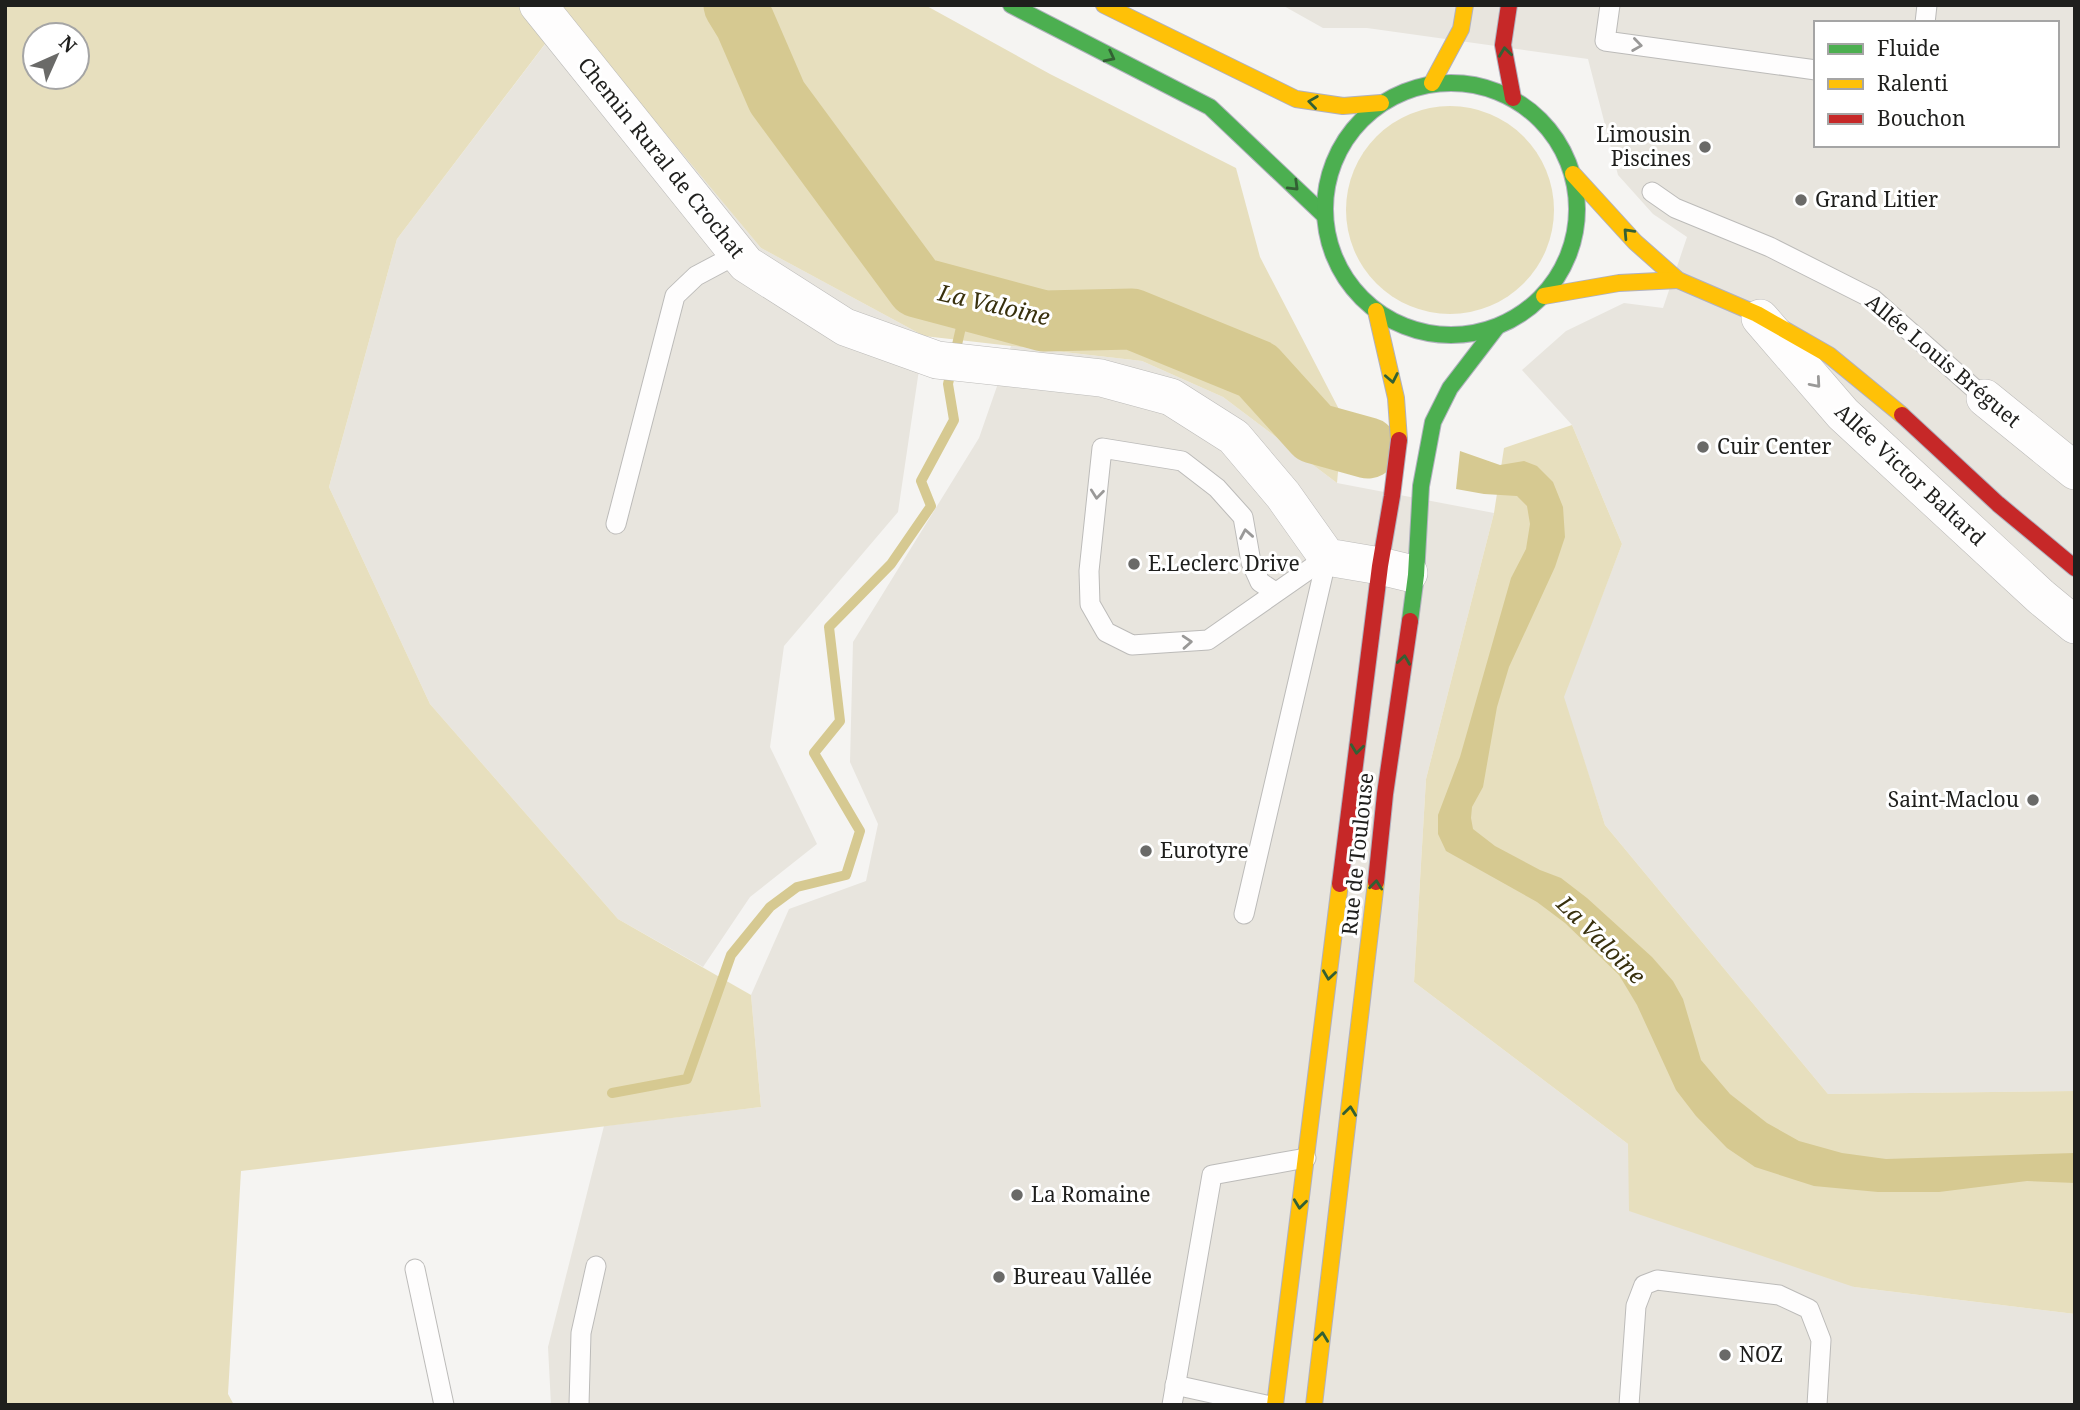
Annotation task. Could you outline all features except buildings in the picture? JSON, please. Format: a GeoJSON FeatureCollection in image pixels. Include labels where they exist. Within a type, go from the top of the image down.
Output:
{"type":"FeatureCollection","features":[{"type":"Feature","properties":{"kind":"main road"},"geometry":{"type":"LineString","coordinates":[[1011,5],[1210,107],[1324,215]]}},
{"type":"Feature","properties":{"kind":"main road"},"geometry":{"type":"LineString","coordinates":[[1104,5],[1296,99],[1343,106],[1381,103]]}},
{"type":"Feature","properties":{"kind":"main road"},"geometry":{"type":"LineString","coordinates":[[1432,83],[1461,29],[1465,5]]}},
{"type":"Feature","properties":{"kind":"main road"},"geometry":{"type":"LineString","coordinates":[[1509,5],[1503,45],[1513,98]]}},
{"type":"Feature","properties":{"kind":"main road","name":"Rue de Toulouse"},"geometry":{"type":"LineString","coordinates":[[1432,83],[1474,84],[1513,98],[1539,118],[1560,144],[1573,174],[1578,217],[1576,228],[1568,259],[1544,296],[1530,309],[1496,328],[1455,337],[1413,330],[1376,311],[1355,293],[1339,270],[1329,243],[1324,215],[1329,172],[1349,133],[1381,103],[1405,90],[1432,83]]}},
{"type":"Feature","properties":{"kind":"main road"},"geometry":{"type":"LineString","coordinates":[[1573,174],[1635,242],[1678,280],[1757,314],[1829,355],[1890,404],[1998,504],[2075,568]]}},
{"type":"Feature","properties":{"kind":"main road"},"geometry":{"type":"LineString","coordinates":[[1544,296],[1619,283],[1678,280]]}},
{"type":"Feature","properties":{"kind":"main road","name":"Rue de Toulouse"},"geometry":{"type":"LineString","coordinates":[[1275,1405],[1399,428],[1391,373],[1376,311]]}},
{"type":"Feature","properties":{"kind":"main road","name":"Rue de Toulouse"},"geometry":{"type":"LineString","coordinates":[[1314,1405],[1362,1014],[1385,794],[1416,575],[1421,486],[1433,422],[1450,388],[1496,328]]}},
{"type":"Feature","properties":{"kind":"street","name":"Chemin Rural de Crochat"},"geometry":{"type":"LineString","coordinates":[[538,5],[746,264],[845,327],[953,362],[1101,378],[1171,397],[1234,437],[1283,495],[1327,557]]}},
{"type":"Feature","properties":{"kind":"street","name":"Allée Victor Baltard"},"geometry":{"type":"LineString","coordinates":[[1757,314],[1843,414],[2023,581],[2075,625]]}},
{"type":"Feature","properties":{"kind":"street","name":"Allée Louis Bréguet"},"geometry":{"type":"LineString","coordinates":[[1985,398],[2075,471]]}},
{"type":"Feature","properties":{"kind":"street"},"geometry":{"type":"LineString","coordinates":[[1327,557],[1416,575]]}},
{"type":"Feature","properties":{"kind":"lane"},"geometry":{"type":"LineString","coordinates":[[1610,5],[1605,41],[1814,71]]}},
{"type":"Feature","properties":{"kind":"lane","name":"Allée Louis Bréguet"},"geometry":{"type":"LineString","coordinates":[[1652,192],[1675,208],[1770,247],[1873,299],[1985,398]]}},
{"type":"Feature","properties":{"kind":"lane"},"geometry":{"type":"LineString","coordinates":[[616,524],[675,296],[696,276],[726,260],[746,264]]}},
{"type":"Feature","properties":{"kind":"lane"},"geometry":{"type":"LineString","coordinates":[[1275,592],[1260,582],[1251,562],[1243,517],[1217,488],[1182,461],[1102,448],[1088,571],[1090,604],[1106,632],[1132,645],[1208,640],[1327,557]]}},
{"type":"Feature","properties":{"kind":"lane"},"geometry":{"type":"LineString","coordinates":[[1244,914],[1327,557]]}},
{"type":"Feature","properties":{"kind":"lane"},"geometry":{"type":"LineString","coordinates":[[1172,1405],[1212,1175],[1306,1158]]}},
{"type":"Feature","properties":{"kind":"lane"},"geometry":{"type":"LineString","coordinates":[[579,1405],[581,1333],[596,1266]]}},
{"type":"Feature","properties":{"kind":"lane"},"geometry":{"type":"LineString","coordinates":[[415,1269],[444,1405]]}},
{"type":"Feature","properties":{"kind":"lane"},"geometry":{"type":"LineString","coordinates":[[1629,1405],[1636,1306],[1643,1285],[1657,1280],[1779,1295],[1809,1309],[1821,1340],[1817,1405]]}},
{"type":"Feature","properties":{"kind":"lane"},"geometry":{"type":"LineString","coordinates":[[1175,1385],[1266,1405]]}},
{"type":"Feature","properties":{"kind":"shaded area"},"geometry":{"type":"Polygon","coordinates":[[[5,5],[925,5],[1050,74],[1236,168],[1260,257],[1343,417],[1337,483],[1223,397],[1142,361],[924,336],[761,248],[567,15],[397,239],[329,487],[430,704],[618,919],[751,995],[761,1107],[241,1171],[228,1394],[234,1405],[5,1405],[5,5]]]}},
{"type":"Feature","properties":{"kind":"shaded area"},"geometry":{"type":"Polygon","coordinates":[[[1282,5],[2075,5],[2075,1091],[1828,1094],[1605,825],[1563,697],[1622,544],[1572,425],[1522,370],[1566,331],[1624,303],[1663,308],[1687,237],[1653,214],[1618,175],[1588,59],[1367,28],[1323,28],[1282,5]]]}},
{"type":"Feature","properties":{"kind":"shaded area"},"geometry":{"type":"Polygon","coordinates":[[[568,14],[761,248],[924,336],[898,512],[784,646],[770,747],[817,844],[750,897],[703,967],[618,919],[430,704],[329,487],[397,239],[568,14]]]}},
{"type":"Feature","properties":{"kind":"shaded area"},"geometry":{"type":"Polygon","coordinates":[[[1450,106],[1490,114],[1523,137],[1546,170],[1554,210],[1546,250],[1523,283],[1490,306],[1450,314],[1410,306],[1377,283],[1354,250],[1346,210],[1354,170],[1377,137],[1410,114],[1450,106]]]}},
{"type":"Feature","properties":{"kind":"shaded area"},"geometry":{"type":"Polygon","coordinates":[[[1011,346],[1142,361],[1223,397],[1337,483],[1494,513],[1426,779],[1414,982],[1628,1144],[1854,1287],[2075,1314],[2075,1405],[551,1405],[548,1347],[604,1126],[761,1107],[751,995],[789,909],[866,881],[878,824],[850,762],[853,642],[979,438],[1011,346]]]}},
{"type":"Feature","properties":{"kind":"shaded area"},"geometry":{"type":"Polygon","coordinates":[[[1572,425],[1622,544],[1564,697],[1605,825],[1828,1094],[2075,1091],[2075,1314],[1854,1287],[1629,1211],[1628,1144],[1414,982],[1426,779],[1494,513],[1504,448],[1572,425]]]}},
{"type":"Feature","properties":{"kind":"water"},"geometry":{"type":"Polygon","coordinates":[[[1460,451],[1500,465],[1524,461],[1537,466],[1553,482],[1563,507],[1565,537],[1555,567],[1509,667],[1497,707],[1483,787],[1472,807],[1473,829],[1495,846],[1561,878],[1652,957],[1673,981],[1683,999],[1701,1060],[1730,1094],[1767,1123],[1799,1141],[1842,1153],[1886,1159],[2075,1153],[2075,1183],[2027,1181],[1939,1192],[1878,1192],[1814,1186],[1755,1167],[1727,1148],[1696,1116],[1676,1090],[1637,1005],[1619,975],[1565,923],[1537,902],[1446,851],[1438,834],[1438,815],[1460,757],[1511,578],[1526,549],[1530,524],[1527,506],[1517,496],[1456,489],[1460,451]]]}},
{"type":"Feature","properties":{"kind":"waterway","name":"La Valoine"},"geometry":{"type":"LineString","coordinates":[[734,5],[745,23],[777,97],[917,287],[1044,321],[1132,319],[1257,370],[1314,433],[1368,448]]}},
{"type":"Feature","properties":{"kind":"waterway"},"geometry":{"type":"LineString","coordinates":[[612,1093],[687,1079],[731,955],[770,907],[797,887],[846,875],[860,831],[814,753],[840,721],[829,627],[891,564],[931,506],[921,481],[954,420],[948,384],[967,301]]}},
{"type":"Feature","properties":{"kind":"traffic: fast"},"geometry":{"type":"LineString","coordinates":[[1011,5],[1210,107],[1324,215]]}},
{"type":"Feature","properties":{"kind":"traffic: fast"},"geometry":{"type":"LineString","coordinates":[[1439,83],[1463,83],[1499,92],[1531,111],[1549,129],[1572,172],[1577,209],[1575,234],[1568,257],[1549,289],[1531,307],[1488,330],[1463,335],[1439,335],[1403,326],[1371,307],[1353,289],[1330,246],[1325,221],[1325,197],[1334,161],[1353,129],[1371,111],[1414,88],[1439,83]]}},
{"type":"Feature","properties":{"kind":"traffic: fast"},"geometry":{"type":"LineString","coordinates":[[1410,621],[1416,575],[1421,486],[1433,422],[1450,388],[1496,328]]}},
{"type":"Feature","properties":{"kind":"traffic: slow"},"geometry":{"type":"LineString","coordinates":[[1104,5],[1296,99],[1343,106],[1381,103]]}},
{"type":"Feature","properties":{"kind":"traffic: slow"},"geometry":{"type":"LineString","coordinates":[[1432,83],[1461,29],[1465,5]]}},
{"type":"Feature","properties":{"kind":"traffic: slow"},"geometry":{"type":"LineString","coordinates":[[1573,174],[1635,242],[1678,280],[1757,314],[1829,355],[1902,415]]}},
{"type":"Feature","properties":{"kind":"traffic: slow"},"geometry":{"type":"LineString","coordinates":[[1544,296],[1619,283],[1678,280]]}},
{"type":"Feature","properties":{"kind":"traffic: slow"},"geometry":{"type":"LineString","coordinates":[[1376,311],[1396,398],[1399,440]]}},
{"type":"Feature","properties":{"kind":"traffic: slow"},"geometry":{"type":"LineString","coordinates":[[1314,1405],[1376,882]]}},
{"type":"Feature","properties":{"kind":"traffic: slow"},"geometry":{"type":"LineString","coordinates":[[1275,1405],[1340,884]]}},
{"type":"Feature","properties":{"kind":"traffic: jam"},"geometry":{"type":"LineString","coordinates":[[1509,5],[1503,45],[1513,98]]}},
{"type":"Feature","properties":{"kind":"traffic: jam"},"geometry":{"type":"LineString","coordinates":[[1902,415],[1998,504],[2075,568]]}},
{"type":"Feature","properties":{"kind":"traffic: jam"},"geometry":{"type":"LineString","coordinates":[[1340,884],[1380,566],[1399,440]]}},
{"type":"Feature","properties":{"kind":"traffic: jam"},"geometry":{"type":"LineString","coordinates":[[1376,882],[1385,794],[1410,621]]}},
{"type":"Feature","properties":{"kind":"place","name":"Limousin Piscines"},"geometry":{"type":"Point","coordinates":[1705,147]}},
{"type":"Feature","properties":{"kind":"place","name":"Grand Litier"},"geometry":{"type":"Point","coordinates":[1801,200]}},
{"type":"Feature","properties":{"kind":"place","name":"Cuir Center"},"geometry":{"type":"Point","coordinates":[1703,447]}},
{"type":"Feature","properties":{"kind":"place","name":"E.Leclerc Drive"},"geometry":{"type":"Point","coordinates":[1134,564]}},
{"type":"Feature","properties":{"kind":"place","name":"Saint-Maclou"},"geometry":{"type":"Point","coordinates":[2033,800]}},
{"type":"Feature","properties":{"kind":"place","name":"Eurotyre"},"geometry":{"type":"Point","coordinates":[1146,851]}},
{"type":"Feature","properties":{"kind":"place","name":"La Romaine"},"geometry":{"type":"Point","coordinates":[1017,1195]}},
{"type":"Feature","properties":{"kind":"place","name":"Bureau Vallée"},"geometry":{"type":"Point","coordinates":[999,1277]}},
{"type":"Feature","properties":{"kind":"place","name":"NOZ"},"geometry":{"type":"Point","coordinates":[1725,1355]}}]}
